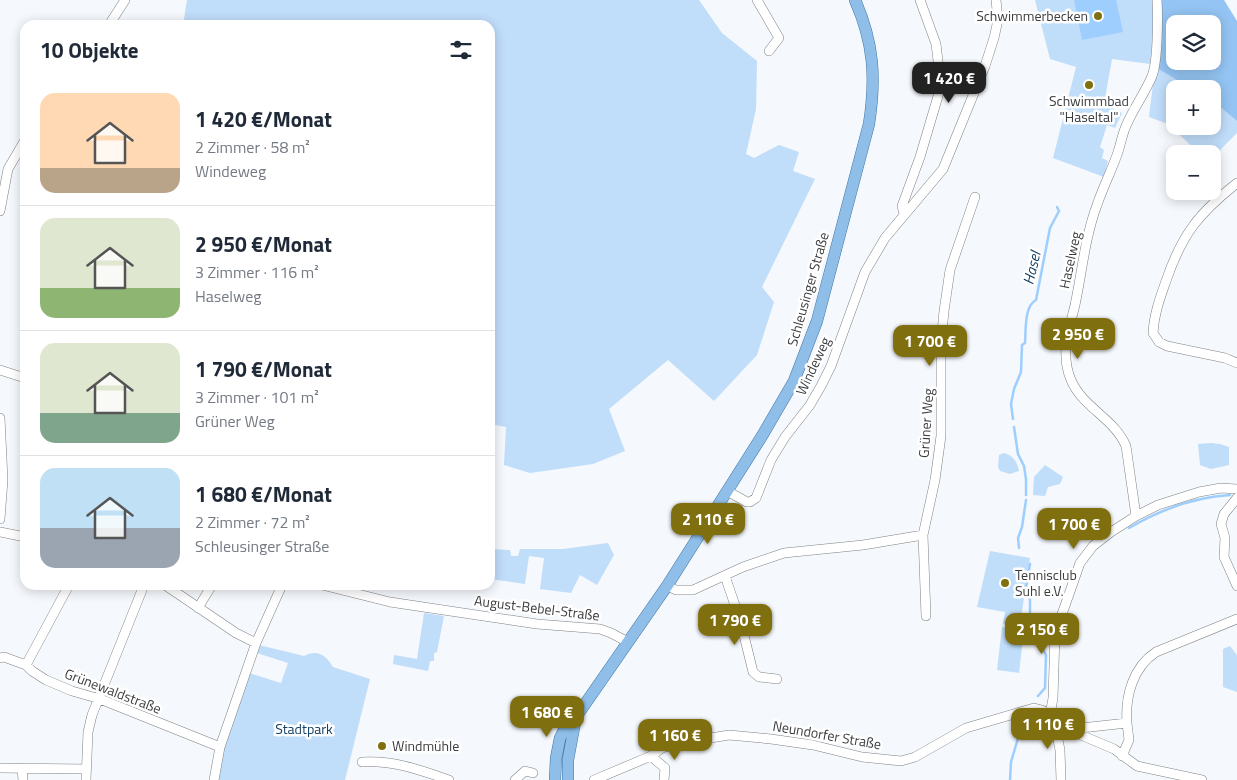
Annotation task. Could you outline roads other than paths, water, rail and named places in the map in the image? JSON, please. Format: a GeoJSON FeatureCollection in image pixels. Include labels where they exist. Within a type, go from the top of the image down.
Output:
{"type":"FeatureCollection","features":[{"type":"Feature","properties":{"kind":"main road","name":"Schleusinger Straße"},"geometry":{"type":"LineString","coordinates":[[628,642],[667,586],[779,407],[794,381],[817,320],[869,124],[873,82],[871,48],[867,30],[855,0]]}},
{"type":"Feature","properties":{"kind":"main road"},"geometry":{"type":"LineString","coordinates":[[555,776],[556,758],[563,732],[576,717],[628,642]]}},
{"type":"Feature","properties":{"kind":"main road"},"geometry":{"type":"LineString","coordinates":[[568,775],[576,717]]}},
{"type":"Feature","properties":{"kind":"street"},"geometry":{"type":"LineString","coordinates":[[111,20],[125,0]]}},
{"type":"Feature","properties":{"kind":"street"},"geometry":{"type":"LineString","coordinates":[[757,0],[779,38],[769,50]]}},
{"type":"Feature","properties":{"kind":"street","name":"Windeweg"},"geometry":{"type":"LineString","coordinates":[[904,214],[902,206],[920,157],[941,86],[940,63],[936,44],[920,0]]}},
{"type":"Feature","properties":{"kind":"street","name":"Windeweg"},"geometry":{"type":"LineString","coordinates":[[727,491],[747,502],[756,498],[771,460],[785,437],[822,386],[865,272],[885,238],[943,169],[985,66],[994,38],[998,20],[996,0]]}},
{"type":"Feature","properties":{"kind":"street","name":"Haselweg"},"geometry":{"type":"LineString","coordinates":[[1136,516],[1126,446],[1122,436],[1113,425],[1086,404],[1074,385],[1067,365],[1066,344],[1082,260],[1096,206],[1119,151],[1123,132],[1153,74],[1157,0]]}},
{"type":"Feature","properties":{"kind":"street"},"geometry":{"type":"LineString","coordinates":[[0,211],[8,169],[20,149]]}},
{"type":"Feature","properties":{"kind":"street"},"geometry":{"type":"LineString","coordinates":[[1237,182],[1200,216],[1180,245],[1161,293],[1156,310],[1153,333],[1158,342],[1167,346],[1225,358],[1237,363]]}},
{"type":"Feature","properties":{"kind":"street","name":"Grüner Weg"},"geometry":{"type":"LineString","coordinates":[[926,616],[924,535],[941,436],[941,343],[944,311],[950,270],[975,197]]}},
{"type":"Feature","properties":{"kind":"street"},"geometry":{"type":"LineString","coordinates":[[0,370],[20,376]]}},
{"type":"Feature","properties":{"kind":"street"},"geometry":{"type":"LineString","coordinates":[[0,418],[2,495],[0,519]]}},
{"type":"Feature","properties":{"kind":"street"},"geometry":{"type":"LineString","coordinates":[[1061,780],[1060,750],[1056,730],[1050,715],[1053,698],[1055,634],[1080,562],[1086,553],[1104,537],[1136,516],[1158,505],[1199,492],[1221,488],[1237,488]]}},
{"type":"Feature","properties":{"kind":"street"},"geometry":{"type":"LineString","coordinates":[[1237,498],[1224,514],[1221,524],[1225,538],[1224,557],[1237,586]]}},
{"type":"Feature","properties":{"kind":"street"},"geometry":{"type":"LineString","coordinates":[[0,532],[20,536]]}},
{"type":"Feature","properties":{"kind":"street"},"geometry":{"type":"LineString","coordinates":[[667,586],[676,590],[693,590],[759,561],[784,553],[863,545],[924,535]]}},
{"type":"Feature","properties":{"kind":"street"},"geometry":{"type":"LineString","coordinates":[[724,576],[741,622],[753,672],[759,677],[777,679]]}},
{"type":"Feature","properties":{"kind":"street"},"geometry":{"type":"LineString","coordinates":[[26,665],[66,590]]}},
{"type":"Feature","properties":{"kind":"street"},"geometry":{"type":"LineString","coordinates":[[86,780],[88,732],[92,715],[142,590]]}},
{"type":"Feature","properties":{"kind":"street"},"geometry":{"type":"LineString","coordinates":[[172,590],[236,633],[256,643]]}},
{"type":"Feature","properties":{"kind":"street"},"geometry":{"type":"LineString","coordinates":[[198,608],[209,590]]}},
{"type":"Feature","properties":{"kind":"street"},"geometry":{"type":"LineString","coordinates":[[214,780],[220,747],[256,643],[280,590]]}},
{"type":"Feature","properties":{"kind":"street","name":"August-Bebel-Straße"},"geometry":{"type":"LineString","coordinates":[[342,590],[390,602],[537,624],[600,629],[628,642]]}},
{"type":"Feature","properties":{"kind":"street"},"geometry":{"type":"LineString","coordinates":[[1122,756],[1128,740],[1127,723],[1132,682],[1148,657],[1237,619]]}},
{"type":"Feature","properties":{"kind":"street","name":"Grünewaldstraße"},"geometry":{"type":"LineString","coordinates":[[0,658],[4,657],[26,665],[46,680],[72,691],[100,699],[220,747]]}},
{"type":"Feature","properties":{"kind":"street","name":"Neundorfer Straße"},"geometry":{"type":"LineString","coordinates":[[594,780],[651,756],[662,748],[679,743],[729,735],[813,745],[862,757],[901,761],[914,757],[966,728],[1034,708],[1050,715]]}},
{"type":"Feature","properties":{"kind":"street"},"geometry":{"type":"LineString","coordinates":[[1076,733],[1081,728],[1127,723]]}},
{"type":"Feature","properties":{"kind":"street"},"geometry":{"type":"LineString","coordinates":[[1056,730],[1076,733],[1114,749],[1137,766],[1202,780]]}},
{"type":"Feature","properties":{"kind":"street"},"geometry":{"type":"LineString","coordinates":[[651,756],[665,768],[664,780]]}},
{"type":"Feature","properties":{"kind":"street"},"geometry":{"type":"LineString","coordinates":[[362,762],[380,760],[414,768],[450,780]]}},
{"type":"Feature","properties":{"kind":"street"},"geometry":{"type":"LineString","coordinates":[[0,768],[87,770]]}},
{"type":"Feature","properties":{"kind":"street"},"geometry":{"type":"LineString","coordinates":[[22,768],[23,780]]}},
{"type":"Feature","properties":{"kind":"street"},"geometry":{"type":"LineString","coordinates":[[515,780],[525,771],[533,773]]}},
{"type":"Feature","properties":{"kind":"waterway","name":"Hasel"},"geometry":{"type":"LineString","coordinates":[[1013,419],[1011,404],[1014,389],[1021,372],[1022,345],[1025,343],[1029,308],[1036,300],[1050,228],[1059,211],[1057,207]]}},
{"type":"Feature","properties":{"kind":"waterway","name":"Hasel"},"geometry":{"type":"LineString","coordinates":[[1014,427],[1018,454],[1024,466],[1026,495]]}},
{"type":"Feature","properties":{"kind":"waterway"},"geometry":{"type":"LineString","coordinates":[[1129,528],[1177,506],[1203,498],[1230,495]]}},
{"type":"Feature","properties":{"kind":"waterway","name":"Hasel"},"geometry":{"type":"LineString","coordinates":[[1019,548],[1018,538],[1022,527],[1026,500]]}},
{"type":"Feature","properties":{"kind":"waterway","name":"Hasel"},"geometry":{"type":"LineString","coordinates":[[1030,564],[1026,588],[1030,600],[1030,615],[1036,636],[1046,655],[1045,688],[1038,696]]}},
{"type":"Feature","properties":{"kind":"waterway","name":"Hasel"},"geometry":{"type":"LineString","coordinates":[[1010,780],[1011,762],[1023,721]]}},
{"type":"Feature","properties":{"kind":"place","name":"Schwimmerbecken"},"geometry":{"type":"Point","coordinates":[1098,16]}},
{"type":"Feature","properties":{"kind":"place","name":"Schwimmbad \"Haseltal\""},"geometry":{"type":"Point","coordinates":[1089,85]}},
{"type":"Feature","properties":{"kind":"place","name":"Tennisclub Suhl e.V."},"geometry":{"type":"Point","coordinates":[1005,583]}},
{"type":"Feature","properties":{"kind":"place","name":"Windmühle"},"geometry":{"type":"Point","coordinates":[382,746]}},
{"type":"Feature","properties":{"kind":"park label","name":"Stadtpark"},"geometry":{"type":"Point","coordinates":[304,729]}}]}
